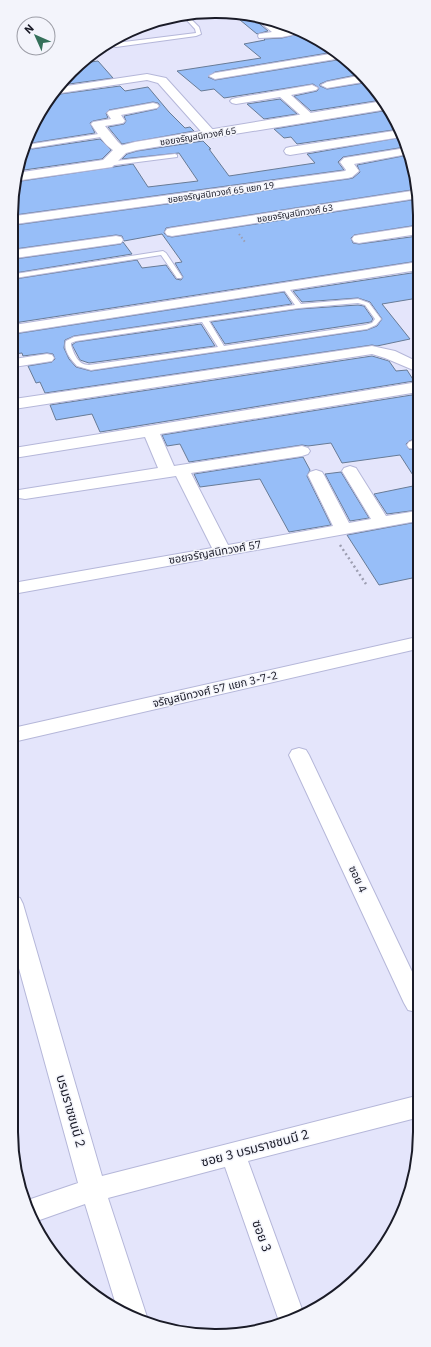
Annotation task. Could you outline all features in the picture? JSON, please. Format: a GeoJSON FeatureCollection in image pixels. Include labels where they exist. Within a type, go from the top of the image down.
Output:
{"type":"FeatureCollection","features":[{"type":"Feature","properties":{"kind":"street"},"geometry":{"type":"LineString","coordinates":[[272,26],[282,34]]}},
{"type":"Feature","properties":{"kind":"street"},"geometry":{"type":"LineString","coordinates":[[263,36],[290,33]]}},
{"type":"Feature","properties":{"kind":"street"},"geometry":{"type":"LineString","coordinates":[[215,76],[333,57]]}},
{"type":"Feature","properties":{"kind":"street"},"geometry":{"type":"LineString","coordinates":[[63,90],[156,78],[162,80],[210,134]]}},
{"type":"Feature","properties":{"kind":"street"},"geometry":{"type":"LineString","coordinates":[[327,85],[358,79]]}},
{"type":"Feature","properties":{"kind":"street"},"geometry":{"type":"LineString","coordinates":[[236,101],[312,88]]}},
{"type":"Feature","properties":{"kind":"street"},"geometry":{"type":"LineString","coordinates":[[282,93],[310,118]]}},
{"type":"Feature","properties":{"kind":"street"},"geometry":{"type":"LineString","coordinates":[[22,176],[107,164],[121,150],[114,145],[97,124],[119,121],[113,114],[153,106]]}},
{"type":"Feature","properties":{"kind":"street","name":"ซอยจรัญสนิทวงศ์ 65"},"geometry":{"type":"LineString","coordinates":[[121,150],[134,146],[380,106]]}},
{"type":"Feature","properties":{"kind":"street"},"geometry":{"type":"LineString","coordinates":[[290,151],[395,134]]}},
{"type":"Feature","properties":{"kind":"street","name":"ซอยจรัญสนิทวงศ์ 65 แยก 19"},"geometry":{"type":"LineString","coordinates":[[18,220],[348,174],[353,171],[347,165],[346,162],[348,161],[403,152]]}},
{"type":"Feature","properties":{"kind":"street","name":"ซอยจรัญสนิทวงศ์ 63"},"geometry":{"type":"LineString","coordinates":[[172,232],[412,195]]}},
{"type":"Feature","properties":{"kind":"street"},"geometry":{"type":"LineString","coordinates":[[359,239],[413,231]]}},
{"type":"Feature","properties":{"kind":"street"},"geometry":{"type":"LineString","coordinates":[[18,254],[116,240]]}},
{"type":"Feature","properties":{"kind":"street"},"geometry":{"type":"LineString","coordinates":[[18,328],[413,267]]}},
{"type":"Feature","properties":{"kind":"street"},"geometry":{"type":"LineString","coordinates":[[18,403],[372,350],[383,351],[413,366]]}},
{"type":"Feature","properties":{"kind":"street"},"geometry":{"type":"LineString","coordinates":[[18,362],[47,358]]}},
{"type":"Feature","properties":{"kind":"street"},"geometry":{"type":"LineString","coordinates":[[18,452],[413,388]]}},
{"type":"Feature","properties":{"kind":"street"},"geometry":{"type":"LineString","coordinates":[[151,431],[222,551]]}},
{"type":"Feature","properties":{"kind":"street"},"geometry":{"type":"LineString","coordinates":[[25,494],[302,451]]}},
{"type":"Feature","properties":{"kind":"street"},"geometry":{"type":"LineString","coordinates":[[350,471],[381,522]]}},
{"type":"Feature","properties":{"kind":"street"},"geometry":{"type":"LineString","coordinates":[[316,474],[337,530]]}},
{"type":"Feature","properties":{"kind":"street","name":"ซอยจรัญสนิทวงศ์ 57"},"geometry":{"type":"LineString","coordinates":[[18,588],[413,517]]}},
{"type":"Feature","properties":{"kind":"street","name":"จรัญสนิทวงศ์ 57 แยก 3-7-2"},"geometry":{"type":"LineString","coordinates":[[18,734],[413,644]]}},
{"type":"Feature","properties":{"kind":"street","name":"ซอย 4"},"geometry":{"type":"LineString","coordinates":[[299,755],[413,997]]}},
{"type":"Feature","properties":{"kind":"street","name":"บรมราชชนนี 2"},"geometry":{"type":"LineString","coordinates":[[18,925],[93,1190],[130,1310]]}},
{"type":"Feature","properties":{"kind":"street","name":"ซอย 3 บรมราชชนนี 2"},"geometry":{"type":"LineString","coordinates":[[34,1210],[93,1190],[413,1108]]}},
{"type":"Feature","properties":{"kind":"street","name":"ซอย 3"},"geometry":{"type":"LineString","coordinates":[[233,1154],[290,1315]]}},
{"type":"Feature","properties":{"kind":"lane"},"geometry":{"type":"LineString","coordinates":[[115,46],[196,35],[199,33],[197,28],[189,20]]}},
{"type":"Feature","properties":{"kind":"lane"},"geometry":{"type":"LineString","coordinates":[[32,146],[105,135]]}},
{"type":"Feature","properties":{"kind":"lane"},"geometry":{"type":"LineString","coordinates":[[107,164],[175,156]]}},
{"type":"Feature","properties":{"kind":"lane"},"geometry":{"type":"LineString","coordinates":[[18,276],[163,253],[179,277]]}},
{"type":"Feature","properties":{"kind":"lane"},"geometry":{"type":"LineString","coordinates":[[285,287],[300,306]]}},
{"type":"Feature","properties":{"kind":"lane"},"geometry":{"type":"LineString","coordinates":[[358,301],[367,304],[378,319],[374,324],[367,326],[223,349],[86,368],[79,365],[68,347],[68,342],[74,339],[300,306],[358,301]]}},
{"type":"Feature","properties":{"kind":"lane"},"geometry":{"type":"LineString","coordinates":[[205,321],[223,349]]}},
{"type":"Feature","properties":{"kind":"path"},"geometry":{"type":"LineString","coordinates":[[337,530],[366,584]]}},
{"type":"Feature","properties":{"kind":"building"},"geometry":{"type":"Polygon","coordinates":[[[240,20],[259,23],[268,31],[257,34],[240,20]]]}},
{"type":"Feature","properties":{"kind":"building"},"geometry":{"type":"Polygon","coordinates":[[[295,35],[328,53],[215,72],[208,77],[215,80],[337,60],[354,75],[327,81],[320,84],[320,86],[327,89],[362,83],[376,101],[311,111],[294,96],[317,91],[319,88],[313,84],[224,98],[214,89],[201,91],[177,71],[261,58],[244,44],[265,40],[264,39],[282,38],[295,35]]]}},
{"type":"Feature","properties":{"kind":"building"},"geometry":{"type":"Polygon","coordinates":[[[98,61],[113,78],[68,84],[91,62],[98,61]]]}},
{"type":"Feature","properties":{"kind":"building"},"geometry":{"type":"Polygon","coordinates":[[[120,86],[125,91],[148,87],[185,128],[190,127],[194,131],[122,144],[108,127],[124,124],[126,121],[124,116],[157,109],[160,106],[158,103],[153,102],[109,110],[106,113],[108,118],[90,123],[95,133],[32,143],[44,117],[60,94],[120,86]]]}},
{"type":"Feature","properties":{"kind":"building"},"geometry":{"type":"Polygon","coordinates":[[[280,99],[297,114],[264,119],[247,104],[280,99]]]}},
{"type":"Feature","properties":{"kind":"building"},"geometry":{"type":"Polygon","coordinates":[[[383,111],[394,130],[297,144],[291,137],[284,138],[274,129],[383,111]]]}},
{"type":"Feature","properties":{"kind":"building"},"geometry":{"type":"Polygon","coordinates":[[[397,138],[401,148],[343,157],[338,162],[344,170],[18,215],[21,181],[133,164],[148,187],[198,181],[179,153],[122,159],[127,154],[137,151],[203,141],[211,149],[209,149],[229,176],[315,163],[307,154],[397,138]]]}},
{"type":"Feature","properties":{"kind":"building"},"geometry":{"type":"Polygon","coordinates":[[[100,139],[111,150],[102,159],[24,170],[30,147],[32,149],[100,139]]]}},
{"type":"Feature","properties":{"kind":"building"},"geometry":{"type":"Polygon","coordinates":[[[404,156],[411,190],[166,228],[164,233],[167,236],[172,237],[413,200],[413,226],[354,235],[351,238],[353,243],[359,244],[413,237],[413,262],[18,322],[18,279],[137,260],[142,268],[166,265],[176,279],[181,280],[183,277],[175,263],[182,262],[162,234],[124,241],[122,236],[116,235],[18,249],[18,225],[348,179],[353,178],[360,172],[357,165],[404,156]]]}},
{"type":"Feature","properties":{"kind":"building"},"geometry":{"type":"Polygon","coordinates":[[[123,242],[132,254],[18,273],[18,259],[121,244],[123,242]]]}},
{"type":"Feature","properties":{"kind":"building"},"geometry":{"type":"Polygon","coordinates":[[[413,273],[413,299],[382,304],[410,339],[377,346],[372,345],[45,393],[40,382],[36,383],[28,366],[52,362],[55,359],[53,354],[47,353],[23,356],[22,353],[18,354],[18,333],[284,292],[292,304],[74,336],[65,340],[64,348],[69,359],[76,367],[91,371],[367,330],[377,326],[382,319],[370,302],[358,298],[302,302],[293,291],[413,273]]]}},
{"type":"Feature","properties":{"kind":"building"},"geometry":{"type":"Polygon","coordinates":[[[358,305],[364,306],[373,319],[371,322],[225,344],[211,322],[299,309],[358,305]]]}},
{"type":"Feature","properties":{"kind":"building"},"geometry":{"type":"Polygon","coordinates":[[[201,324],[215,346],[89,363],[80,360],[72,345],[76,342],[201,324]]]}},
{"type":"Feature","properties":{"kind":"building"},"geometry":{"type":"Polygon","coordinates":[[[372,356],[389,361],[396,371],[407,370],[413,379],[413,381],[100,432],[92,414],[56,420],[50,405],[372,356]]]}},
{"type":"Feature","properties":{"kind":"building"},"geometry":{"type":"Polygon","coordinates":[[[413,395],[413,440],[406,444],[409,449],[413,449],[413,475],[400,455],[342,463],[331,443],[308,446],[302,445],[189,462],[180,444],[167,446],[162,435],[413,395]]]}},
{"type":"Feature","properties":{"kind":"building"},"geometry":{"type":"Polygon","coordinates":[[[303,457],[310,470],[307,476],[331,525],[289,532],[260,479],[200,487],[194,474],[303,457]]]}},
{"type":"Feature","properties":{"kind":"building"},"geometry":{"type":"Polygon","coordinates":[[[341,472],[369,518],[350,521],[325,474],[341,472]]]}},
{"type":"Feature","properties":{"kind":"building"},"geometry":{"type":"Polygon","coordinates":[[[413,486],[413,511],[387,514],[374,494],[413,486]]]}},
{"type":"Feature","properties":{"kind":"building"},"geometry":{"type":"Polygon","coordinates":[[[413,523],[413,578],[379,585],[347,535],[413,523]]]}}]}
